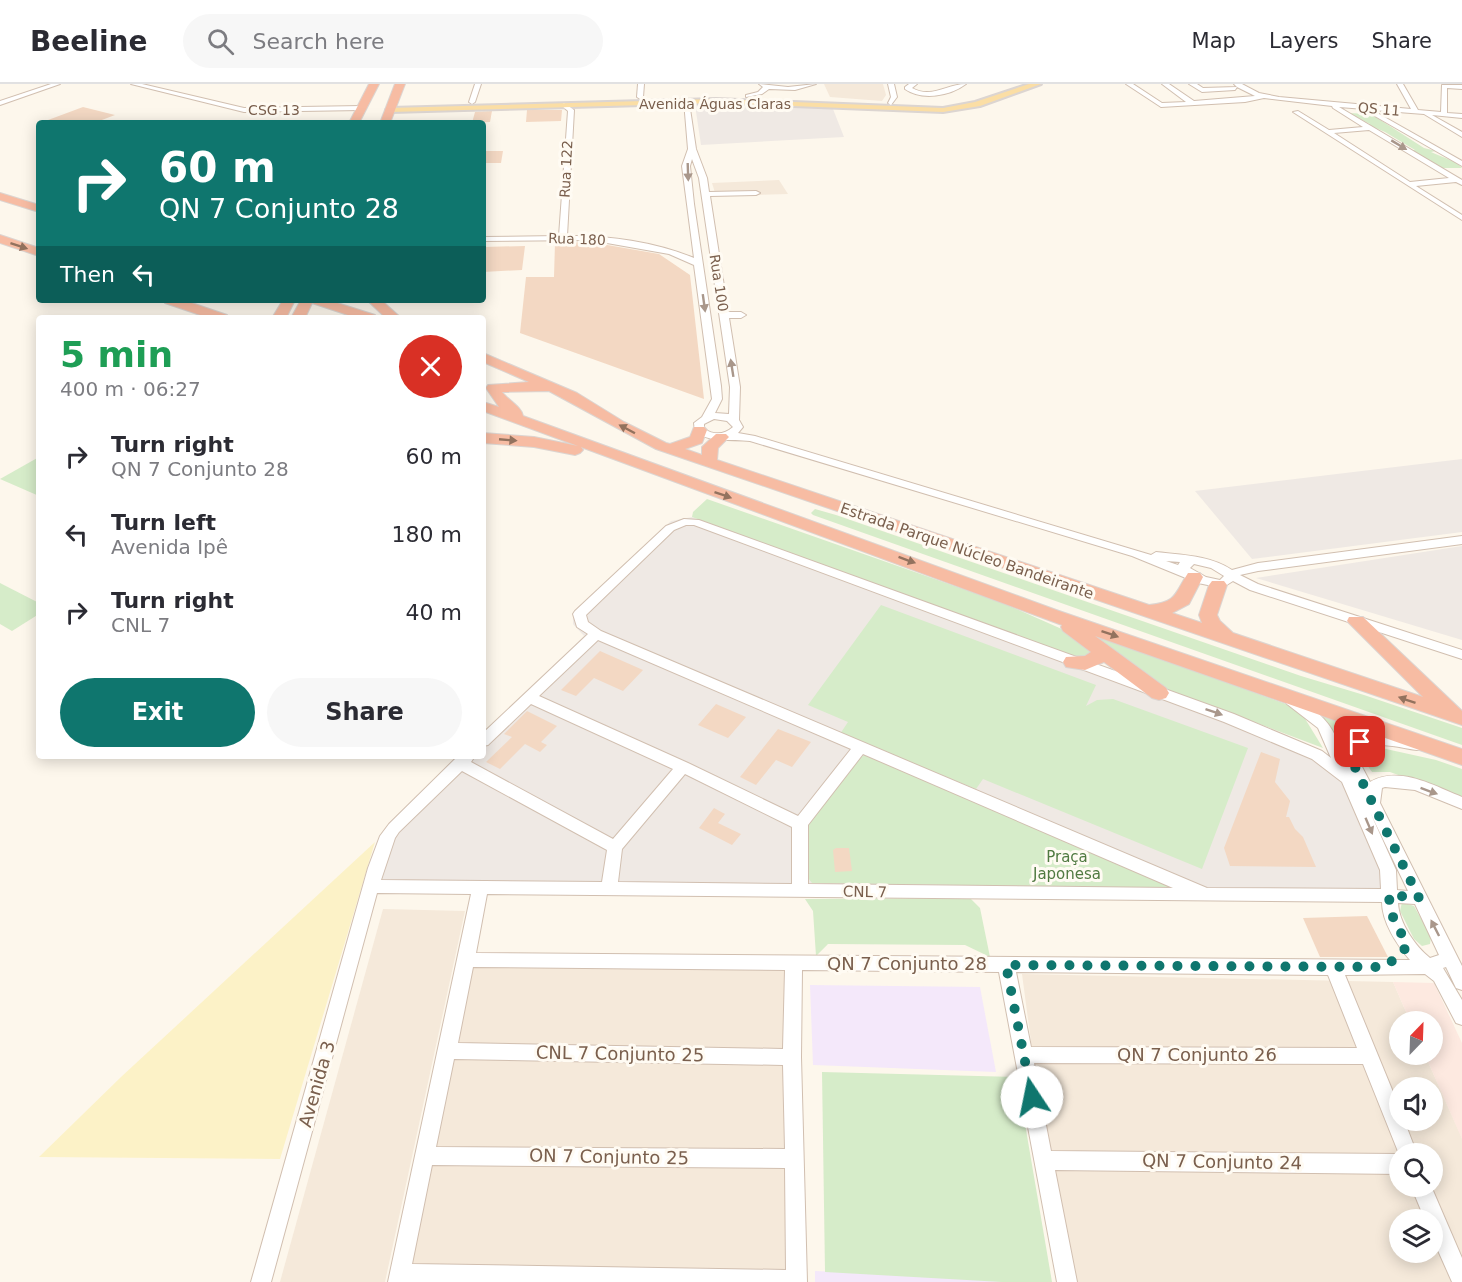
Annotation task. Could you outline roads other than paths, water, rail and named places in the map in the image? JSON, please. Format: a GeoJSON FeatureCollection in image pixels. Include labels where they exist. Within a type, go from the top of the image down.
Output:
{"type":"FeatureCollection","features":[{"type":"Feature","properties":{"kind":"highway"},"geometry":{"type":"LineString","coordinates":[[356,120],[374,84]]}},
{"type":"Feature","properties":{"kind":"highway"},"geometry":{"type":"LineString","coordinates":[[386,120],[400,84]]}},
{"type":"Feature","properties":{"kind":"highway"},"geometry":{"type":"LineString","coordinates":[[0,195],[36,208]]}},
{"type":"Feature","properties":{"kind":"highway"},"geometry":{"type":"LineString","coordinates":[[0,239],[36,251]]}},
{"type":"Feature","properties":{"kind":"highway"},"geometry":{"type":"LineString","coordinates":[[179,303],[213,315]]}},
{"type":"Feature","properties":{"kind":"highway"},"geometry":{"type":"LineString","coordinates":[[324,303],[361,315]]}},
{"type":"Feature","properties":{"kind":"highway"},"geometry":{"type":"LineString","coordinates":[[376,303],[390,315]]}},
{"type":"Feature","properties":{"kind":"highway","name":"Estrada Parque Núcleo Bandeirante"},"geometry":{"type":"LineString","coordinates":[[486,358],[561,390],[619,425],[665,448],[1458,717]]}},
{"type":"Feature","properties":{"kind":"highway"},"geometry":{"type":"LineString","coordinates":[[488,390],[505,377],[506,370],[502,363]]}},
{"type":"Feature","properties":{"kind":"highway"},"geometry":{"type":"LineString","coordinates":[[488,390],[520,386],[561,390]]}},
{"type":"Feature","properties":{"kind":"highway"},"geometry":{"type":"LineString","coordinates":[[488,390],[523,420]]}},
{"type":"Feature","properties":{"kind":"highway","name":"Estrada Parque Núcleo Bandeirante"},"geometry":{"type":"LineString","coordinates":[[486,407],[668,476],[820,528],[1053,615],[1462,757]]}},
{"type":"Feature","properties":{"kind":"highway"},"geometry":{"type":"LineString","coordinates":[[703,424],[697,440],[665,448],[668,452],[786,495],[790,499],[783,507],[764,509]]}},
{"type":"Feature","properties":{"kind":"highway"},"geometry":{"type":"LineString","coordinates":[[709,464],[710,447],[730,430]]}},
{"type":"Feature","properties":{"kind":"highway"},"geometry":{"type":"LineString","coordinates":[[486,438],[534,442],[570,448],[668,476]]}},
{"type":"Feature","properties":{"kind":"highway"},"geometry":{"type":"LineString","coordinates":[[820,528],[806,520],[807,512],[814,506],[830,504]]}},
{"type":"Feature","properties":{"kind":"highway"},"geometry":{"type":"LineString","coordinates":[[1143,611],[1170,608],[1179,604],[1190,570]]}},
{"type":"Feature","properties":{"kind":"highway"},"geometry":{"type":"LineString","coordinates":[[1226,579],[1208,615],[1212,624],[1231,640]]}},
{"type":"Feature","properties":{"kind":"highway"},"geometry":{"type":"LineString","coordinates":[[1053,615],[1159,693]]}},
{"type":"Feature","properties":{"kind":"highway"},"geometry":{"type":"LineString","coordinates":[[1356,621],[1458,717]]}},
{"type":"Feature","properties":{"kind":"highway"},"geometry":{"type":"LineString","coordinates":[[1073,662],[1085,663],[1096,660],[1102,651]]}},
{"type":"Feature","properties":{"kind":"main road","name":"Avenida Águas Claras"},"geometry":{"type":"LineString","coordinates":[[776,100],[804,95],[891,104],[949,106],[1011,84]]}},
{"type":"Feature","properties":{"kind":"main road","name":"Avenida Águas Claras"},"geometry":{"type":"LineString","coordinates":[[441,106],[472,102],[640,97],[776,100],[901,110],[949,106],[1001,97],[1037,84]]}},
{"type":"Feature","properties":{"kind":"main road"},"geometry":{"type":"LineString","coordinates":[[987,92],[990,95],[1001,97]]}},
{"type":"Feature","properties":{"kind":"main road","name":"Avenida Águas Claras"},"geometry":{"type":"LineString","coordinates":[[392,107],[564,105],[746,99]]}},
{"type":"Feature","properties":{"kind":"street"},"geometry":{"type":"LineString","coordinates":[[0,103],[57,84]]}},
{"type":"Feature","properties":{"kind":"street"},"geometry":{"type":"LineString","coordinates":[[134,84],[152,88]]}},
{"type":"Feature","properties":{"kind":"street"},"geometry":{"type":"LineString","coordinates":[[143,84],[152,88]]}},
{"type":"Feature","properties":{"kind":"street"},"geometry":{"type":"LineString","coordinates":[[171,93],[180,84]]}},
{"type":"Feature","properties":{"kind":"street"},"geometry":{"type":"LineString","coordinates":[[472,102],[478,84]]}},
{"type":"Feature","properties":{"kind":"street"},"geometry":{"type":"LineString","coordinates":[[640,97],[641,84]]}},
{"type":"Feature","properties":{"kind":"street"},"geometry":{"type":"LineString","coordinates":[[746,99],[760,93],[765,86],[802,87],[813,84]]}},
{"type":"Feature","properties":{"kind":"street"},"geometry":{"type":"LineString","coordinates":[[907,88],[914,84]]}},
{"type":"Feature","properties":{"kind":"street"},"geometry":{"type":"LineString","coordinates":[[891,104],[892,86],[907,88],[920,94],[934,93],[963,84]]}},
{"type":"Feature","properties":{"kind":"street"},"geometry":{"type":"LineString","coordinates":[[1129,84],[1154,102],[1164,106],[1258,98]]}},
{"type":"Feature","properties":{"kind":"street"},"geometry":{"type":"LineString","coordinates":[[1165,84],[1194,104]]}},
{"type":"Feature","properties":{"kind":"street"},"geometry":{"type":"LineString","coordinates":[[1192,84],[1202,90]]}},
{"type":"Feature","properties":{"kind":"street"},"geometry":{"type":"LineString","coordinates":[[1400,84],[1419,112],[1462,135]]}},
{"type":"Feature","properties":{"kind":"street"},"geometry":{"type":"LineString","coordinates":[[1177,92],[1233,85],[1258,98]]}},
{"type":"Feature","properties":{"kind":"street"},"geometry":{"type":"LineString","coordinates":[[1444,114],[1443,91],[1445,86],[1462,87]]}},
{"type":"Feature","properties":{"kind":"street","name":"CSG 13"},"geometry":{"type":"LineString","coordinates":[[152,88],[233,108],[255,111],[362,108]]}},
{"type":"Feature","properties":{"kind":"street"},"geometry":{"type":"LineString","coordinates":[[1443,91],[1462,93]]}},
{"type":"Feature","properties":{"kind":"street","name":"QS 11"},"geometry":{"type":"LineString","coordinates":[[1258,98],[1462,116]]}},
{"type":"Feature","properties":{"kind":"street","name":"Rua 100"},"geometry":{"type":"LineString","coordinates":[[686,102],[692,149],[703,178],[735,387],[730,430]]}},
{"type":"Feature","properties":{"kind":"street"},"geometry":{"type":"LineString","coordinates":[[1330,104],[1460,181]]}},
{"type":"Feature","properties":{"kind":"street","name":"Rua 122"},"geometry":{"type":"LineString","coordinates":[[563,237],[571,110],[564,105]]}},
{"type":"Feature","properties":{"kind":"street"},"geometry":{"type":"LineString","coordinates":[[1342,111],[1363,114],[1367,109],[1462,164]]}},
{"type":"Feature","properties":{"kind":"street"},"geometry":{"type":"LineString","coordinates":[[1296,112],[1462,218]]}},
{"type":"Feature","properties":{"kind":"street"},"geometry":{"type":"LineString","coordinates":[[1327,132],[1370,128]]}},
{"type":"Feature","properties":{"kind":"street","name":"Rua 100"},"geometry":{"type":"LineString","coordinates":[[692,149],[686,166],[697,262],[716,386],[716,403],[703,424]]}},
{"type":"Feature","properties":{"kind":"street"},"geometry":{"type":"LineString","coordinates":[[1439,170],[1462,170]]}},
{"type":"Feature","properties":{"kind":"street"},"geometry":{"type":"LineString","coordinates":[[1408,184],[1460,181]]}},
{"type":"Feature","properties":{"kind":"street"},"geometry":{"type":"LineString","coordinates":[[705,194],[756,193]]}},
{"type":"Feature","properties":{"kind":"street"},"geometry":{"type":"LineString","coordinates":[[690,204],[706,204]]}},
{"type":"Feature","properties":{"kind":"street","name":"Rua 180"},"geometry":{"type":"LineString","coordinates":[[486,239],[563,237],[608,240],[671,252],[697,262]]}},
{"type":"Feature","properties":{"kind":"street","name":"Rua 180"},"geometry":{"type":"LineString","coordinates":[[671,252],[696,248]]}},
{"type":"Feature","properties":{"kind":"street"},"geometry":{"type":"LineString","coordinates":[[700,274],[717,273]]}},
{"type":"Feature","properties":{"kind":"street"},"geometry":{"type":"LineString","coordinates":[[724,315],[741,315]]}},
{"type":"Feature","properties":{"kind":"street"},"geometry":{"type":"LineString","coordinates":[[730,430],[725,416],[703,424],[708,435],[730,430],[750,438],[1190,570],[1254,587],[1462,655]]}},
{"type":"Feature","properties":{"kind":"street"},"geometry":{"type":"LineString","coordinates":[[1206,895],[596,634],[588,630],[580,620],[579,614],[670,528],[689,521],[1229,718],[1317,755],[1349,780]]}},
{"type":"Feature","properties":{"kind":"street"},"geometry":{"type":"LineString","coordinates":[[1190,570],[1208,564],[1258,567],[1462,540]]}},
{"type":"Feature","properties":{"kind":"street"},"geometry":{"type":"LineString","coordinates":[[1208,564],[1226,579]]}},
{"type":"Feature","properties":{"kind":"street"},"geometry":{"type":"LineString","coordinates":[[1226,579],[1258,567]]}},
{"type":"Feature","properties":{"kind":"street"},"geometry":{"type":"LineString","coordinates":[[486,738],[596,634]]}},
{"type":"Feature","properties":{"kind":"street"},"geometry":{"type":"LineString","coordinates":[[1281,693],[1318,719],[1324,726],[1388,870],[1390,903],[1407,945],[1417,957],[1440,976],[1462,1017]]}},
{"type":"Feature","properties":{"kind":"street"},"geometry":{"type":"LineString","coordinates":[[529,698],[682,767],[800,824]]}},
{"type":"Feature","properties":{"kind":"street"},"geometry":{"type":"LineString","coordinates":[[1432,747],[1376,740],[1360,742],[1352,750],[1353,763],[1462,983]]}},
{"type":"Feature","properties":{"kind":"street"},"geometry":{"type":"LineString","coordinates":[[800,891],[800,824],[861,747]]}},
{"type":"Feature","properties":{"kind":"street"},"geometry":{"type":"LineString","coordinates":[[464,760],[615,847]]}},
{"type":"Feature","properties":{"kind":"street","name":"Avenida 3"},"geometry":{"type":"LineString","coordinates":[[261,1282],[373,886],[376,868],[388,836],[464,760]]}},
{"type":"Feature","properties":{"kind":"street"},"geometry":{"type":"LineString","coordinates":[[609,889],[615,847],[682,767]]}},
{"type":"Feature","properties":{"kind":"street"},"geometry":{"type":"LineString","coordinates":[[1374,804],[1374,788],[1378,782],[1386,780],[1412,784],[1462,803]]}},
{"type":"Feature","properties":{"kind":"street","name":"CNL 7"},"geometry":{"type":"LineString","coordinates":[[373,886],[1358,895],[1390,903],[1419,898]]}},
{"type":"Feature","properties":{"kind":"street"},"geometry":{"type":"LineString","coordinates":[[480,887],[448,1051],[423,1156],[398,1278],[797,1281],[792,1057],[794,963]]}},
{"type":"Feature","properties":{"kind":"street"},"geometry":{"type":"LineString","coordinates":[[1383,967],[1401,955],[1407,945]]}},
{"type":"Feature","properties":{"kind":"street","name":"QN 7 Conjunto 28"},"geometry":{"type":"LineString","coordinates":[[467,960],[1413,968],[1429,966],[1450,958]]}},
{"type":"Feature","properties":{"kind":"street"},"geometry":{"type":"LineString","coordinates":[[1006,965],[1067,1282]]}},
{"type":"Feature","properties":{"kind":"street"},"geometry":{"type":"LineString","coordinates":[[1334,968],[1404,1143]]}},
{"type":"Feature","properties":{"kind":"street","name":"CNL 7 Conjunto 25"},"geometry":{"type":"LineString","coordinates":[[448,1051],[792,1057]]}},
{"type":"Feature","properties":{"kind":"street","name":"QN 7 Conjunto 26"},"geometry":{"type":"LineString","coordinates":[[1024,1055],[1369,1056]]}},
{"type":"Feature","properties":{"kind":"street","name":"ON 7 Conjunto 25"},"geometry":{"type":"LineString","coordinates":[[423,1156],[795,1159]]}},
{"type":"Feature","properties":{"kind":"street","name":"QN 7 Conjunto 24"},"geometry":{"type":"LineString","coordinates":[[1044,1160],[1389,1164]]}},
{"type":"Feature","properties":{"kind":"street"},"geometry":{"type":"LineString","coordinates":[[1427,1197],[1462,1282]]}},
{"type":"Feature","properties":{"kind":"park label","name":"Praça Japonesa"},"geometry":{"type":"Point","coordinates":[1067,866]}}]}
